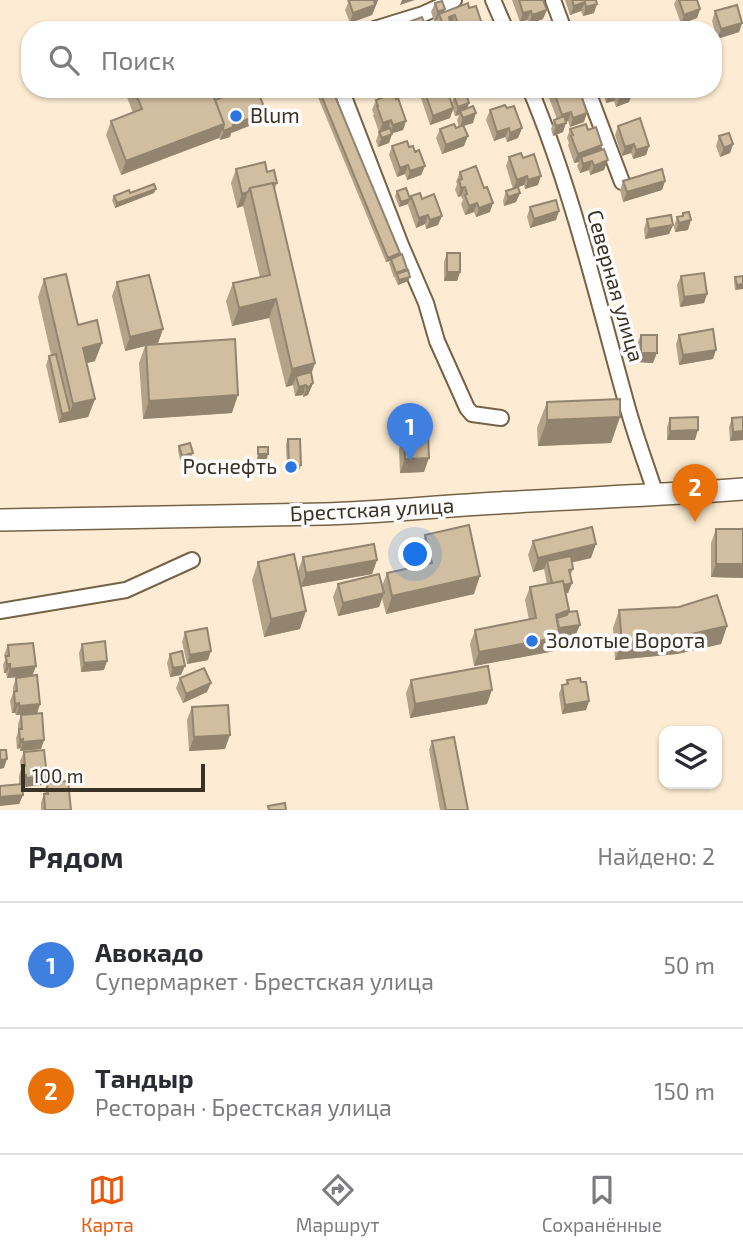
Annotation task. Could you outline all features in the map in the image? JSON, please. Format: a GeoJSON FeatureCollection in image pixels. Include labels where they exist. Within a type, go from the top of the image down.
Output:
{"type":"FeatureCollection","features":[{"type":"Feature","properties":{"kind":"main road","name":"Брестская улица"},"geometry":{"type":"LineString","coordinates":[[0,520],[323,514],[743,489]]}},
{"type":"Feature","properties":{"kind":"street"},"geometry":{"type":"LineString","coordinates":[[400,21],[454,0]]}},
{"type":"Feature","properties":{"kind":"street"},"geometry":{"type":"LineString","coordinates":[[494,0],[502,21]]}},
{"type":"Feature","properties":{"kind":"street"},"geometry":{"type":"LineString","coordinates":[[553,0],[561,21]]}},
{"type":"Feature","properties":{"kind":"street"},"geometry":{"type":"LineString","coordinates":[[344,98],[426,303],[437,341],[467,408],[471,414],[501,418]]}},
{"type":"Feature","properties":{"kind":"street","name":"Северная улица"},"geometry":{"type":"LineString","coordinates":[[534,98],[552,144],[656,495]]}},
{"type":"Feature","properties":{"kind":"street"},"geometry":{"type":"LineString","coordinates":[[590,98],[622,182]]}},
{"type":"Feature","properties":{"kind":"street"},"geometry":{"type":"LineString","coordinates":[[0,611],[125,590],[192,560]]}},
{"type":"Feature","properties":{"kind":"building"},"geometry":{"type":"Polygon","coordinates":[[[350,0],[374,0],[375,5],[353,13],[350,0]]]}},
{"type":"Feature","properties":{"kind":"building"},"geometry":{"type":"Polygon","coordinates":[[[519,0],[543,0],[547,10],[532,15],[531,11],[523,13],[519,0]]]}},
{"type":"Feature","properties":{"kind":"building"},"geometry":{"type":"Polygon","coordinates":[[[572,0],[596,0],[597,4],[586,7],[585,2],[574,6],[572,0]]]}},
{"type":"Feature","properties":{"kind":"building"},"geometry":{"type":"Polygon","coordinates":[[[679,0],[697,0],[700,9],[684,15],[679,0]]]}},
{"type":"Feature","properties":{"kind":"building"},"geometry":{"type":"Polygon","coordinates":[[[442,1],[445,9],[438,12],[435,3],[442,1]]]}},
{"type":"Feature","properties":{"kind":"building"},"geometry":{"type":"Polygon","coordinates":[[[468,3],[469,8],[476,6],[481,21],[457,21],[455,15],[449,17],[450,21],[442,21],[439,14],[468,3]]]}},
{"type":"Feature","properties":{"kind":"building"},"geometry":{"type":"Polygon","coordinates":[[[737,5],[742,23],[722,29],[722,21],[718,21],[715,11],[737,5]]]}},
{"type":"Feature","properties":{"kind":"building"},"geometry":{"type":"Polygon","coordinates":[[[138,98],[214,98],[224,124],[126,161],[111,121],[142,109],[138,98]]]}},
{"type":"Feature","properties":{"kind":"building"},"geometry":{"type":"Polygon","coordinates":[[[261,98],[266,112],[224,131],[215,100],[261,98]]]}},
{"type":"Feature","properties":{"kind":"building"},"geometry":{"type":"Polygon","coordinates":[[[322,98],[336,98],[400,253],[388,258],[322,98]]]}},
{"type":"Feature","properties":{"kind":"building"},"geometry":{"type":"Polygon","coordinates":[[[398,98],[406,121],[393,125],[391,120],[383,123],[376,100],[398,98]]]}},
{"type":"Feature","properties":{"kind":"building"},"geometry":{"type":"Polygon","coordinates":[[[427,98],[450,98],[453,108],[433,116],[427,98]]]}},
{"type":"Feature","properties":{"kind":"building"},"geometry":{"type":"Polygon","coordinates":[[[455,98],[467,98],[469,103],[458,107],[455,98]]]}},
{"type":"Feature","properties":{"kind":"building"},"geometry":{"type":"Polygon","coordinates":[[[556,98],[582,98],[587,113],[573,118],[571,112],[562,115],[556,98]]]}},
{"type":"Feature","properties":{"kind":"building"},"geometry":{"type":"Polygon","coordinates":[[[505,105],[507,108],[514,106],[522,128],[510,133],[509,128],[497,132],[490,110],[505,105]]]}},
{"type":"Feature","properties":{"kind":"building"},"geometry":{"type":"Polygon","coordinates":[[[473,106],[476,113],[463,118],[460,111],[473,106]]]}},
{"type":"Feature","properties":{"kind":"building"},"geometry":{"type":"Polygon","coordinates":[[[564,116],[566,123],[556,126],[554,120],[564,116]]]}},
{"type":"Feature","properties":{"kind":"building"},"geometry":{"type":"Polygon","coordinates":[[[640,118],[649,146],[636,150],[634,144],[625,147],[618,126],[640,118]]]}},
{"type":"Feature","properties":{"kind":"building"},"geometry":{"type":"Polygon","coordinates":[[[454,124],[456,128],[463,125],[468,136],[446,145],[440,129],[454,124]]]}},
{"type":"Feature","properties":{"kind":"building"},"geometry":{"type":"Polygon","coordinates":[[[586,124],[588,130],[596,127],[602,145],[578,154],[570,129],[586,124]]]}},
{"type":"Feature","properties":{"kind":"building"},"geometry":{"type":"Polygon","coordinates":[[[390,128],[392,134],[382,138],[379,132],[390,128]]]}},
{"type":"Feature","properties":{"kind":"building"},"geometry":{"type":"Polygon","coordinates":[[[729,133],[733,144],[724,148],[719,136],[729,133]]]}},
{"type":"Feature","properties":{"kind":"building"},"geometry":{"type":"Polygon","coordinates":[[[407,141],[415,152],[419,150],[425,166],[410,171],[408,165],[400,168],[392,146],[407,141]]]}},
{"type":"Feature","properties":{"kind":"building"},"geometry":{"type":"Polygon","coordinates":[[[604,149],[608,160],[594,166],[592,161],[583,164],[581,157],[604,149]]]}},
{"type":"Feature","properties":{"kind":"building"},"geometry":{"type":"Polygon","coordinates":[[[521,153],[523,158],[534,154],[541,176],[528,180],[527,176],[517,180],[509,157],[521,153]]]}},
{"type":"Feature","properties":{"kind":"building"},"geometry":{"type":"Polygon","coordinates":[[[265,162],[267,172],[274,170],[277,183],[250,188],[242,194],[236,169],[265,162]]]}},
{"type":"Feature","properties":{"kind":"building"},"geometry":{"type":"Polygon","coordinates":[[[476,166],[493,203],[479,208],[477,203],[469,206],[465,187],[461,188],[459,180],[462,179],[460,172],[476,166]]]}},
{"type":"Feature","properties":{"kind":"building"},"geometry":{"type":"Polygon","coordinates":[[[662,169],[665,181],[627,192],[623,181],[662,169]]]}},
{"type":"Feature","properties":{"kind":"building"},"geometry":{"type":"Polygon","coordinates":[[[273,183],[315,363],[292,369],[276,299],[239,308],[233,283],[270,275],[250,188],[273,183]]]}},
{"type":"Feature","properties":{"kind":"building"},"geometry":{"type":"Polygon","coordinates":[[[154,184],[156,189],[117,203],[114,196],[129,190],[130,193],[154,184]]]}},
{"type":"Feature","properties":{"kind":"building"},"geometry":{"type":"Polygon","coordinates":[[[518,187],[520,193],[508,197],[506,191],[518,187]]]}},
{"type":"Feature","properties":{"kind":"building"},"geometry":{"type":"Polygon","coordinates":[[[406,188],[410,199],[401,202],[397,191],[406,188]]]}},
{"type":"Feature","properties":{"kind":"building"},"geometry":{"type":"Polygon","coordinates":[[[420,193],[422,199],[434,194],[442,216],[430,220],[428,215],[419,218],[411,196],[420,193]]]}},
{"type":"Feature","properties":{"kind":"building"},"geometry":{"type":"Polygon","coordinates":[[[556,200],[559,211],[534,219],[530,207],[556,200]]]}},
{"type":"Feature","properties":{"kind":"building"},"geometry":{"type":"Polygon","coordinates":[[[689,212],[691,220],[679,223],[677,217],[689,212]]]}},
{"type":"Feature","properties":{"kind":"building"},"geometry":{"type":"Polygon","coordinates":[[[671,215],[673,225],[649,229],[647,219],[671,215]]]}},
{"type":"Feature","properties":{"kind":"building"},"geometry":{"type":"Polygon","coordinates":[[[447,253],[460,253],[460,272],[447,272],[447,253]]]}},
{"type":"Feature","properties":{"kind":"building"},"geometry":{"type":"Polygon","coordinates":[[[402,254],[407,269],[396,273],[391,259],[402,254]]]}},
{"type":"Feature","properties":{"kind":"building"},"geometry":{"type":"Polygon","coordinates":[[[408,270],[410,277],[399,280],[397,274],[408,270]]]}},
{"type":"Feature","properties":{"kind":"building"},"geometry":{"type":"Polygon","coordinates":[[[704,273],[707,294],[684,297],[681,276],[704,273]]]}},
{"type":"Feature","properties":{"kind":"building"},"geometry":{"type":"Polygon","coordinates":[[[66,274],[78,325],[97,320],[102,343],[83,348],[95,399],[73,404],[44,279],[66,274]]]}},
{"type":"Feature","properties":{"kind":"building"},"geometry":{"type":"Polygon","coordinates":[[[149,275],[163,329],[130,337],[117,282],[149,275]]]}},
{"type":"Feature","properties":{"kind":"building"},"geometry":{"type":"Polygon","coordinates":[[[743,276],[743,284],[737,285],[735,277],[743,276]]]}},
{"type":"Feature","properties":{"kind":"building"},"geometry":{"type":"Polygon","coordinates":[[[713,329],[716,350],[683,355],[679,335],[713,329]]]}},
{"type":"Feature","properties":{"kind":"building"},"geometry":{"type":"Polygon","coordinates":[[[641,335],[657,335],[657,353],[641,353],[641,335]]]}},
{"type":"Feature","properties":{"kind":"building"},"geometry":{"type":"Polygon","coordinates":[[[235,339],[238,395],[149,401],[146,345],[235,339]]]}},
{"type":"Feature","properties":{"kind":"building"},"geometry":{"type":"Polygon","coordinates":[[[56,354],[70,412],[62,414],[49,356],[56,354]]]}},
{"type":"Feature","properties":{"kind":"building"},"geometry":{"type":"Polygon","coordinates":[[[311,372],[311,386],[299,387],[296,376],[311,372]]]}},
{"type":"Feature","properties":{"kind":"building"},"geometry":{"type":"Polygon","coordinates":[[[620,399],[620,417],[547,420],[547,402],[620,399]]]}},
{"type":"Feature","properties":{"kind":"building"},"geometry":{"type":"Polygon","coordinates":[[[698,417],[698,430],[670,431],[670,418],[698,417]]]}},
{"type":"Feature","properties":{"kind":"building"},"geometry":{"type":"Polygon","coordinates":[[[743,417],[743,431],[733,432],[732,418],[743,417]]]}},
{"type":"Feature","properties":{"kind":"building"},"geometry":{"type":"Polygon","coordinates":[[[428,434],[429,458],[405,459],[404,435],[428,434]]]}},
{"type":"Feature","properties":{"kind":"building"},"geometry":{"type":"Polygon","coordinates":[[[288,439],[300,439],[301,465],[289,466],[288,439]]]}},
{"type":"Feature","properties":{"kind":"building"},"geometry":{"type":"Polygon","coordinates":[[[190,443],[193,453],[182,456],[179,446],[190,443]]]}},
{"type":"Feature","properties":{"kind":"building"},"geometry":{"type":"Polygon","coordinates":[[[258,447],[268,447],[268,454],[258,454],[258,447]]]}},
{"type":"Feature","properties":{"kind":"building"},"geometry":{"type":"Polygon","coordinates":[[[469,525],[480,576],[392,596],[387,573],[432,563],[425,535],[469,525]]]}},
{"type":"Feature","properties":{"kind":"building"},"geometry":{"type":"Polygon","coordinates":[[[592,527],[596,544],[538,558],[533,541],[592,527]]]}},
{"type":"Feature","properties":{"kind":"building"},"geometry":{"type":"Polygon","coordinates":[[[716,529],[743,529],[743,564],[716,564],[716,529]]]}},
{"type":"Feature","properties":{"kind":"building"},"geometry":{"type":"Polygon","coordinates":[[[374,544],[377,560],[306,573],[303,557],[374,544]]]}},
{"type":"Feature","properties":{"kind":"building"},"geometry":{"type":"Polygon","coordinates":[[[294,554],[306,611],[271,619],[258,562],[294,554]]]}},
{"type":"Feature","properties":{"kind":"building"},"geometry":{"type":"Polygon","coordinates":[[[571,556],[573,569],[569,570],[572,583],[552,583],[547,561],[571,556]]]}},
{"type":"Feature","properties":{"kind":"building"},"geometry":{"type":"Polygon","coordinates":[[[379,574],[384,593],[343,603],[338,584],[379,574]]]}},
{"type":"Feature","properties":{"kind":"building"},"geometry":{"type":"Polygon","coordinates":[[[563,581],[569,610],[556,615],[560,637],[479,652],[475,630],[536,618],[530,587],[563,581]]]}},
{"type":"Feature","properties":{"kind":"building"},"geometry":{"type":"Polygon","coordinates":[[[717,595],[727,626],[683,636],[622,642],[619,610],[679,607],[717,595]]]}},
{"type":"Feature","properties":{"kind":"building"},"geometry":{"type":"Polygon","coordinates":[[[577,611],[580,625],[559,628],[557,618],[577,611]]]}},
{"type":"Feature","properties":{"kind":"building"},"geometry":{"type":"Polygon","coordinates":[[[207,628],[211,651],[190,655],[185,632],[207,628]]]}},
{"type":"Feature","properties":{"kind":"building"},"geometry":{"type":"Polygon","coordinates":[[[105,641],[107,661],[84,663],[82,644],[105,641]]]}},
{"type":"Feature","properties":{"kind":"building"},"geometry":{"type":"Polygon","coordinates":[[[33,643],[36,666],[10,669],[6,656],[9,656],[8,645],[33,643]]]}},
{"type":"Feature","properties":{"kind":"building"},"geometry":{"type":"Polygon","coordinates":[[[182,651],[185,666],[173,668],[170,654],[182,651]]]}},
{"type":"Feature","properties":{"kind":"building"},"geometry":{"type":"Polygon","coordinates":[[[488,666],[492,690],[415,704],[411,680],[488,666]]]}},
{"type":"Feature","properties":{"kind":"building"},"geometry":{"type":"Polygon","coordinates":[[[204,668],[211,683],[186,694],[180,678],[204,668]]]}},
{"type":"Feature","properties":{"kind":"building"},"geometry":{"type":"Polygon","coordinates":[[[37,675],[40,704],[15,704],[16,678],[37,675]]]}},
{"type":"Feature","properties":{"kind":"building"},"geometry":{"type":"Polygon","coordinates":[[[580,678],[581,682],[586,682],[589,701],[565,705],[562,685],[568,684],[567,680],[580,678]]]}},
{"type":"Feature","properties":{"kind":"building"},"geometry":{"type":"Polygon","coordinates":[[[228,705],[230,735],[194,737],[192,707],[228,705]]]}},
{"type":"Feature","properties":{"kind":"building"},"geometry":{"type":"Polygon","coordinates":[[[42,713],[44,740],[20,740],[21,715],[42,713]]]}},
{"type":"Feature","properties":{"kind":"building"},"geometry":{"type":"Polygon","coordinates":[[[454,737],[468,810],[446,810],[432,741],[454,737]]]}},
{"type":"Feature","properties":{"kind":"building"},"geometry":{"type":"Polygon","coordinates":[[[0,750],[6,750],[7,759],[0,760],[0,750]]]}},
{"type":"Feature","properties":{"kind":"building"},"geometry":{"type":"Polygon","coordinates":[[[44,750],[47,776],[23,776],[24,752],[44,750]]]}},
{"type":"Feature","properties":{"kind":"building"},"geometry":{"type":"Polygon","coordinates":[[[68,781],[71,810],[45,810],[44,794],[48,794],[47,783],[68,781]]]}},
{"type":"Feature","properties":{"kind":"building"},"geometry":{"type":"Polygon","coordinates":[[[22,784],[23,795],[0,797],[0,786],[22,784]]]}},
{"type":"Feature","properties":{"kind":"building"},"geometry":{"type":"Polygon","coordinates":[[[285,803],[286,810],[269,810],[268,806],[285,803]]]}},
{"type":"Feature","properties":{"kind":"place","name":"Blum"},"geometry":{"type":"Point","coordinates":[236,116]}},
{"type":"Feature","properties":{"kind":"place","name":"Авокадо"},"geometry":{"type":"Point","coordinates":[410,461]}},
{"type":"Feature","properties":{"kind":"place","name":"Роснефть"},"geometry":{"type":"Point","coordinates":[291,467]}},
{"type":"Feature","properties":{"kind":"place","name":"Тандыр"},"geometry":{"type":"Point","coordinates":[695,522]}},
{"type":"Feature","properties":{"kind":"place","name":"Золотые Ворота"},"geometry":{"type":"Point","coordinates":[532,641]}}]}
